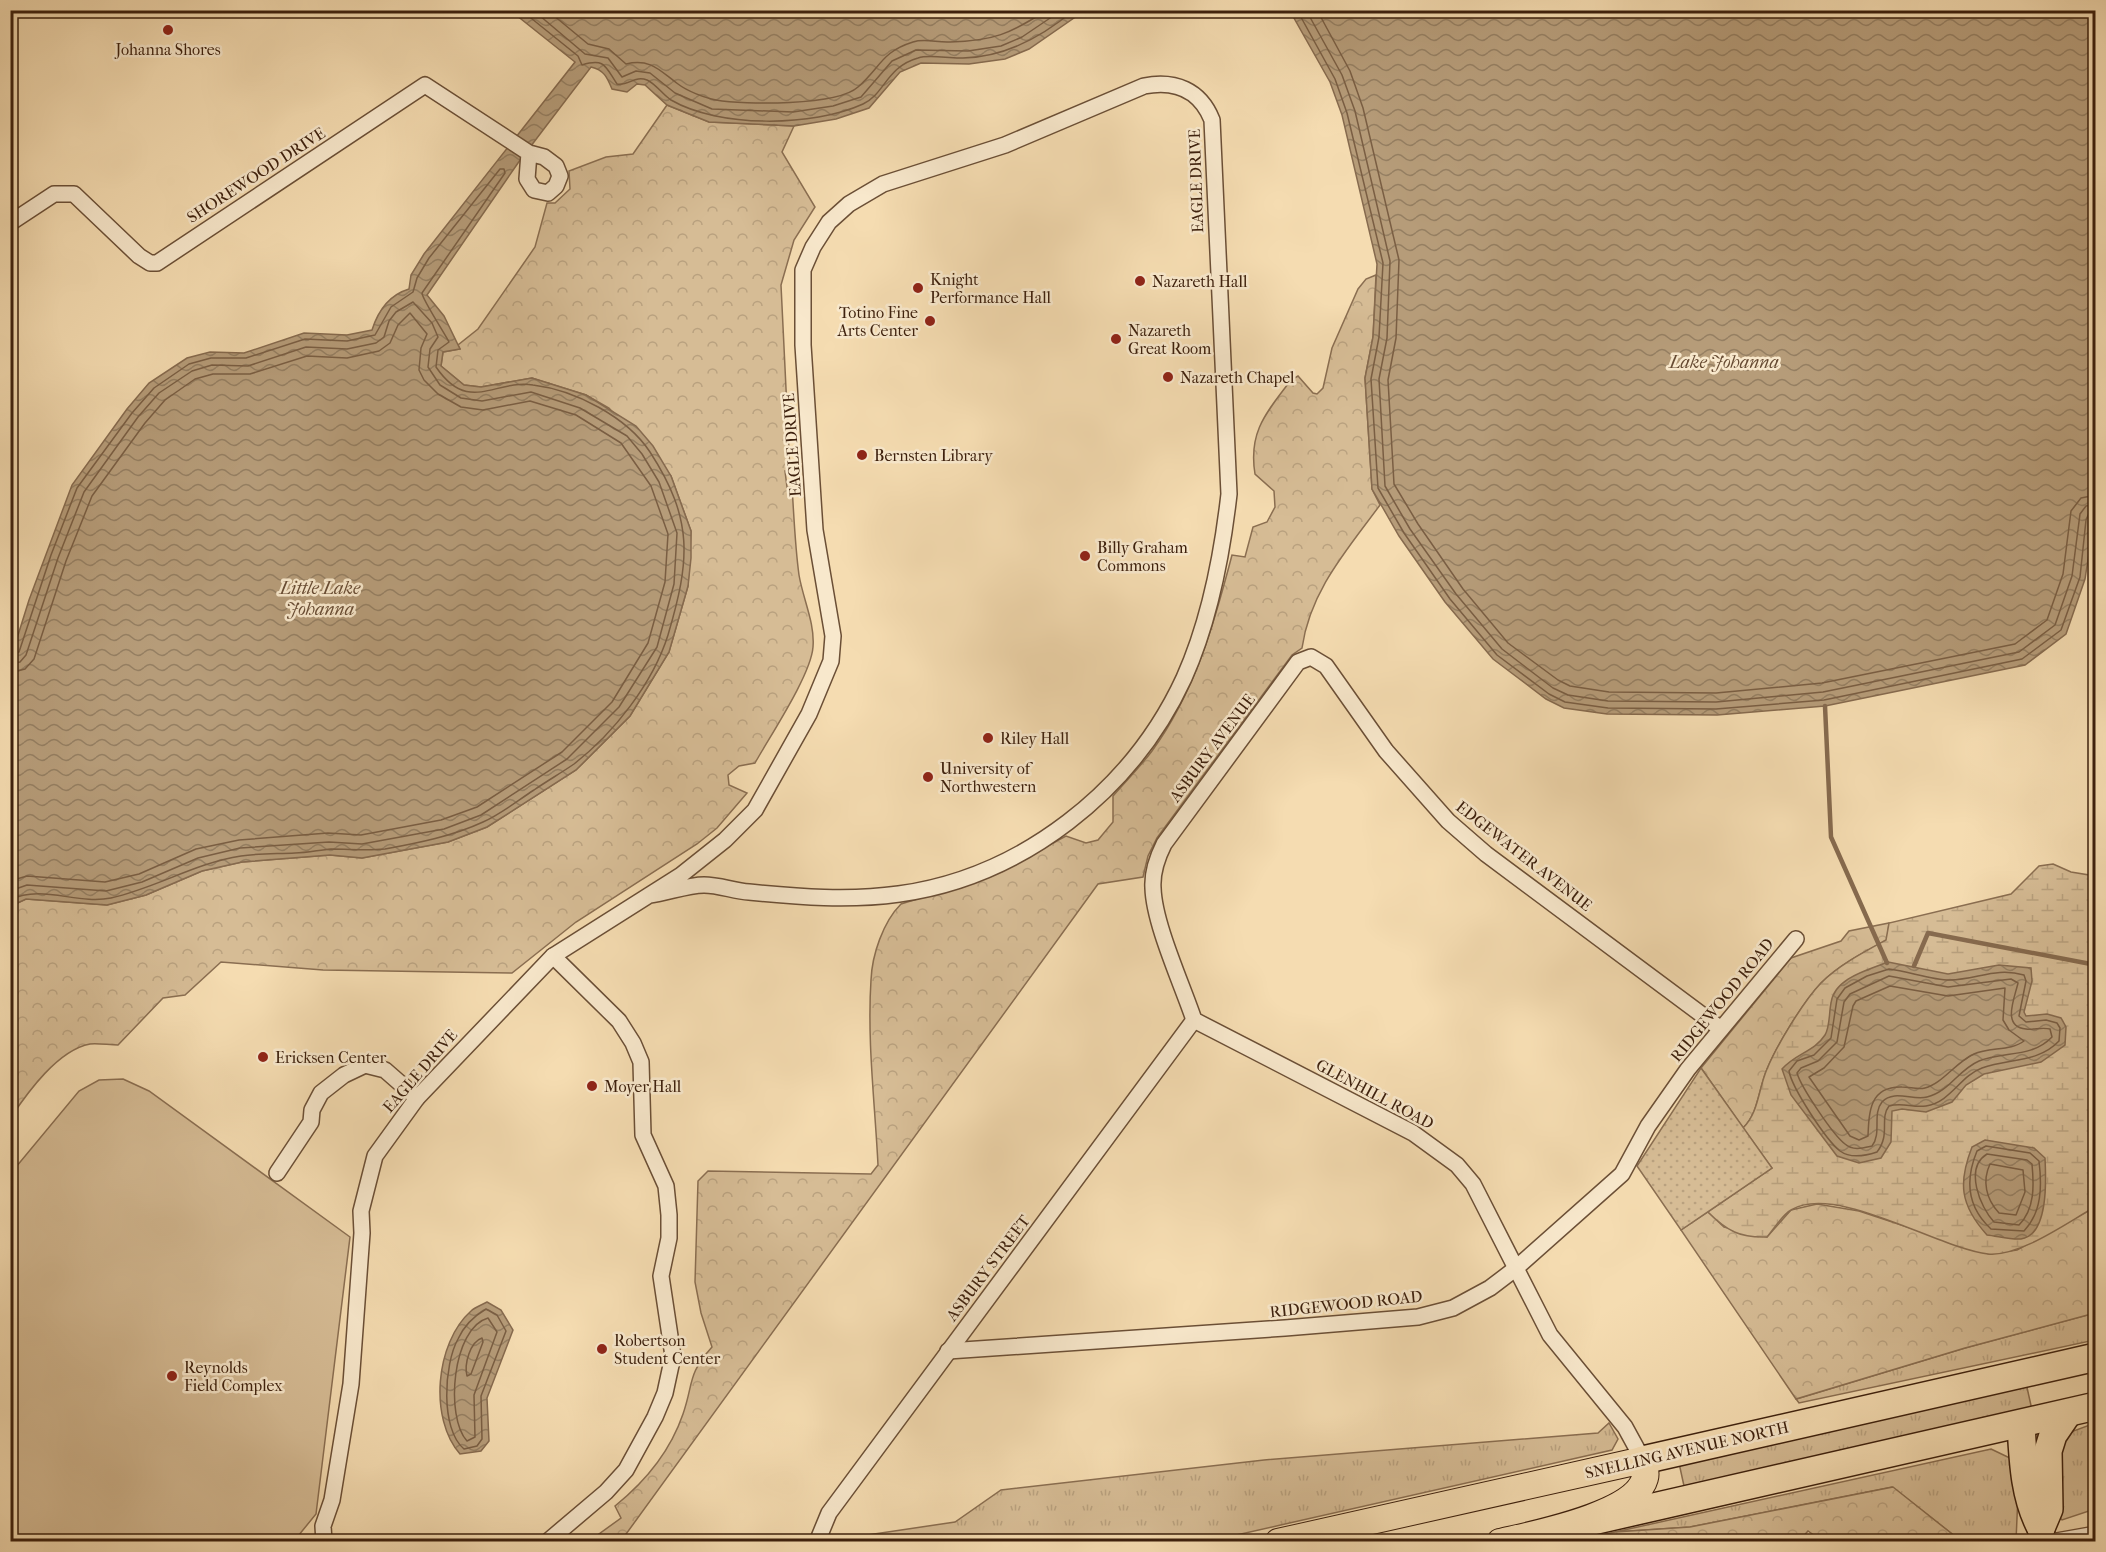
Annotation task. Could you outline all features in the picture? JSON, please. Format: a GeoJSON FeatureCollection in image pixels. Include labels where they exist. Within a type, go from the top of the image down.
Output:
{"type":"FeatureCollection","features":[{"type":"Feature","properties":{"kind":"highway","name":"SNELLING AVENUE NORTH"},"geometry":{"type":"LineString","coordinates":[[1278,1542],[2096,1357]]}},
{"type":"Feature","properties":{"kind":"highway"},"geometry":{"type":"LineString","coordinates":[[1500,1542],[2096,1406]]}},
{"type":"Feature","properties":{"kind":"highway"},"geometry":{"type":"LineString","coordinates":[[2021,1424],[2030,1507],[2041,1528],[2049,1509],[2048,1450],[2053,1435],[2068,1413]]}},
{"type":"Feature","properties":{"kind":"highway"},"geometry":{"type":"LineString","coordinates":[[1575,1525],[1625,1501],[1642,1486],[1647,1476],[1643,1460]]}},
{"type":"Feature","properties":{"kind":"street","name":"EAGLE DRIVE"},"geometry":{"type":"LineString","coordinates":[[310,1542],[323,1526],[332,1500],[351,1384],[362,1233],[361,1211],[366,1183],[375,1156],[417,1098],[553,957],[651,895],[699,860],[755,810],[809,714],[831,661],[833,636],[815,530],[803,345],[803,270],[813,247],[829,222],[849,204],[883,184],[1005,145],[1144,86],[1158,83],[1185,87],[1207,106],[1212,120],[1229,494],[1222,554],[1207,613],[1184,677],[1168,709],[1142,749],[1115,780],[1081,812],[1035,845],[972,878],[900,894],[847,898],[801,897],[704,885],[651,895]]}},
{"type":"Feature","properties":{"kind":"street","name":"SHOREWOOD DRIVE"},"geometry":{"type":"LineString","coordinates":[[10,223],[54,194],[74,194],[139,256],[150,263],[157,263],[425,85],[529,153]]}},
{"type":"Feature","properties":{"kind":"street","name":"ASBURY AVENUE"},"geometry":{"type":"LineString","coordinates":[[1194,1020],[1156,911],[1152,888],[1154,872],[1164,844],[1230,751],[1299,662],[1311,657]]}},
{"type":"Feature","properties":{"kind":"street","name":"EDGEWATER AVENUE"},"geometry":{"type":"LineString","coordinates":[[1311,657],[1326,666],[1386,751],[1448,821],[1486,854],[1721,1029]]}},
{"type":"Feature","properties":{"kind":"street"},"geometry":{"type":"LineString","coordinates":[[699,860],[704,885]]}},
{"type":"Feature","properties":{"kind":"street","name":"RIDGEWOOD ROAD"},"geometry":{"type":"LineString","coordinates":[[948,1351],[1418,1317],[1452,1308],[1490,1287],[1515,1269],[1622,1174],[1648,1126],[1688,1069],[1796,939]]}},
{"type":"Feature","properties":{"kind":"street"},"geometry":{"type":"LineString","coordinates":[[547,1542],[606,1492],[626,1470],[655,1417],[664,1393],[673,1356],[661,1276],[669,1238],[666,1186],[643,1135],[640,1062],[633,1043],[619,1021],[553,957]]}},
{"type":"Feature","properties":{"kind":"street","name":"GLENHILL ROAD"},"geometry":{"type":"LineString","coordinates":[[1194,1020],[1413,1133],[1457,1165],[1473,1184],[1550,1335],[1625,1427],[1643,1460]]}},
{"type":"Feature","properties":{"kind":"street","name":"ASBURY STREET"},"geometry":{"type":"LineString","coordinates":[[818,1542],[829,1513],[1081,1176],[1194,1020]]}},
{"type":"Feature","properties":{"kind":"street"},"geometry":{"type":"LineString","coordinates":[[277,1173],[311,1122],[312,1110],[321,1093],[344,1075],[365,1065],[385,1070],[417,1098]]}},
{"type":"Feature","properties":{"kind":"street","name":"EAGLE DRIVE"},"geometry":{"type":"LineString","coordinates":[[323,1526],[324,1542]]}},
{"type":"Feature","properties":{"kind":"street"},"geometry":{"type":"LineString","coordinates":[[2051,1542],[2096,1534]]}},
{"type":"Feature","properties":{"kind":"green space"},"geometry":{"type":"Polygon","coordinates":[[[667,105],[709,122],[794,126],[782,152],[815,207],[794,240],[781,285],[790,471],[785,471],[787,487],[792,487],[799,575],[811,620],[813,647],[811,659],[798,689],[755,763],[739,766],[728,775],[729,785],[747,793],[717,828],[697,844],[576,922],[512,973],[323,970],[221,962],[185,995],[163,998],[118,1045],[90,1044],[67,1054],[45,1073],[11,1117],[11,906],[26,899],[107,905],[146,895],[202,871],[242,862],[330,855],[362,858],[448,842],[487,827],[576,770],[630,716],[669,652],[688,586],[691,531],[671,476],[609,408],[586,395],[532,378],[481,387],[464,385],[441,366],[443,352],[460,349],[458,345],[478,329],[535,247],[547,203],[555,203],[570,189],[569,171],[606,157],[633,154],[667,105]]]}},
{"type":"Feature","properties":{"kind":"green space"},"geometry":{"type":"Polygon","coordinates":[[[1376,275],[1373,337],[1365,378],[1372,489],[1380,505],[1343,555],[1321,590],[1306,627],[1302,648],[1292,655],[1157,838],[1148,856],[1143,877],[1098,884],[621,1541],[588,1542],[621,1518],[615,1506],[647,1476],[664,1453],[678,1428],[698,1365],[712,1347],[701,1313],[695,1282],[698,1181],[708,1171],[871,1174],[878,1165],[871,1049],[871,980],[876,950],[889,920],[901,904],[991,876],[1066,836],[1086,843],[1098,840],[1113,822],[1113,796],[1152,751],[1180,705],[1191,681],[1210,632],[1232,555],[1245,557],[1253,527],[1267,522],[1275,507],[1274,491],[1255,474],[1254,446],[1261,423],[1291,380],[1298,376],[1313,393],[1317,394],[1323,388],[1332,348],[1358,289],[1366,279],[1376,275]]]}},
{"type":"Feature","properties":{"kind":"green space"},"geometry":{"type":"Polygon","coordinates":[[[2053,864],[2071,872],[2095,876],[2095,1207],[2029,1244],[2014,1250],[1988,1254],[1968,1250],[1888,1220],[1834,1205],[1810,1204],[1791,1210],[1767,1237],[1741,1235],[1728,1229],[1708,1212],[1772,1168],[1743,1128],[1752,1115],[1771,1059],[1799,1012],[1821,983],[1844,965],[1886,940],[1889,923],[2011,894],[2039,866],[2053,864]]]}},
{"type":"Feature","properties":{"kind":"green space"},"geometry":{"type":"Polygon","coordinates":[[[1889,923],[1887,940],[1836,970],[1806,1001],[1771,1059],[1755,1108],[1743,1128],[1701,1068],[1791,958],[1841,941],[1849,931],[1889,923]]]}},
{"type":"Feature","properties":{"kind":"green space"},"geometry":{"type":"Polygon","coordinates":[[[1701,1068],[1772,1168],[1681,1230],[1637,1166],[1701,1068]]]}},
{"type":"Feature","properties":{"kind":"green space","name":"Reynolds Field Complex"},"geometry":{"type":"Polygon","coordinates":[[[123,1079],[149,1091],[350,1237],[316,1514],[294,1541],[11,1541],[11,1173],[79,1091],[99,1080],[123,1079]]]}},
{"type":"Feature","properties":{"kind":"green space"},"geometry":{"type":"Polygon","coordinates":[[[1817,1204],[1859,1211],[1989,1254],[2017,1250],[2095,1207],[2095,1313],[1965,1348],[1796,1399],[1681,1230],[1708,1212],[1724,1227],[1767,1237],[1791,1210],[1817,1204]]]}},
{"type":"Feature","properties":{"kind":"green space"},"geometry":{"type":"Polygon","coordinates":[[[2095,1313],[2095,1340],[1799,1403],[1796,1399],[1965,1348],[2095,1313]]]}},
{"type":"Feature","properties":{"kind":"green space"},"geometry":{"type":"Polygon","coordinates":[[[2026,1383],[2032,1410],[1684,1486],[1679,1463],[2026,1383]]]}},
{"type":"Feature","properties":{"kind":"green space"},"geometry":{"type":"Polygon","coordinates":[[[1609,1423],[1618,1439],[1612,1450],[1210,1541],[827,1541],[955,1522],[1001,1490],[1264,1460],[1598,1433],[1609,1423]]]}},
{"type":"Feature","properties":{"kind":"green space"},"geometry":{"type":"Polygon","coordinates":[[[2095,1423],[2095,1509],[2062,1520],[2059,1517],[2057,1456],[2068,1433],[2095,1423]]]}},
{"type":"Feature","properties":{"kind":"green space"},"geometry":{"type":"Polygon","coordinates":[[[1991,1449],[2012,1459],[2018,1495],[2016,1541],[1961,1541],[1892,1487],[1690,1527],[1615,1532],[1991,1449]]]}},
{"type":"Feature","properties":{"kind":"green space"},"geometry":{"type":"Polygon","coordinates":[[[1893,1487],[1961,1541],[1822,1541],[1808,1531],[1798,1542],[1573,1541],[1615,1532],[1690,1527],[1893,1487]]]}},
{"type":"Feature","properties":{"kind":"water","name":"Little Lake Johanna"},"geometry":{"type":"Polygon","coordinates":[[[511,11],[1084,11],[1029,49],[1005,59],[969,64],[921,63],[900,72],[869,108],[836,119],[794,126],[709,122],[667,105],[645,85],[637,84],[627,92],[612,89],[604,75],[591,67],[518,163],[427,295],[444,316],[460,349],[443,352],[441,366],[464,385],[481,387],[532,378],[586,395],[636,426],[653,446],[671,476],[691,531],[688,586],[669,652],[630,716],[576,770],[487,827],[448,842],[362,858],[330,855],[242,862],[202,871],[146,895],[107,905],[26,899],[11,906],[11,668],[14,648],[29,600],[72,485],[127,409],[149,383],[187,358],[210,352],[244,353],[304,333],[347,335],[372,330],[385,305],[396,295],[409,289],[411,275],[424,254],[575,62],[511,11]]]}},
{"type":"Feature","properties":{"kind":"water","name":"Lake Johanna"},"geometry":{"type":"Polygon","coordinates":[[[1290,11],[2095,11],[2096,508],[2085,579],[2066,634],[2025,665],[1825,706],[1717,715],[1607,714],[1564,708],[1546,699],[1493,659],[1445,602],[1399,536],[1372,489],[1365,378],[1373,337],[1377,264],[1342,115],[1330,82],[1290,11]]]}},
{"type":"Feature","properties":{"kind":"water"},"geometry":{"type":"Polygon","coordinates":[[[1888,962],[1948,974],[1999,965],[2031,968],[2032,981],[2024,1012],[2026,1016],[2047,1014],[2061,1018],[2066,1027],[2065,1045],[2041,1062],[1984,1074],[1966,1085],[1952,1102],[1926,1112],[1902,1109],[1892,1111],[1891,1142],[1881,1158],[1859,1163],[1837,1156],[1791,1095],[1782,1069],[1821,1041],[1827,1032],[1833,994],[1838,987],[1853,976],[1888,962]]]}},
{"type":"Feature","properties":{"kind":"water"},"geometry":{"type":"Polygon","coordinates":[[[1985,1140],[2034,1148],[2045,1158],[2046,1179],[2041,1217],[2037,1227],[2030,1235],[2021,1239],[1987,1235],[1971,1214],[1967,1203],[1963,1183],[1968,1160],[1972,1147],[1985,1140]]]}},
{"type":"Feature","properties":{"kind":"water"},"geometry":{"type":"Polygon","coordinates":[[[487,1302],[501,1310],[513,1330],[487,1398],[489,1441],[481,1451],[460,1454],[450,1439],[444,1421],[440,1402],[440,1381],[450,1342],[459,1325],[473,1310],[487,1302]]]}},
{"type":"Feature","properties":{"kind":"waterway"},"geometry":{"type":"LineString","coordinates":[[1825,706],[1831,837],[1887,963]]}},
{"type":"Feature","properties":{"kind":"waterway"},"geometry":{"type":"LineString","coordinates":[[1914,966],[1928,933],[2096,965]]}},
{"type":"Feature","properties":{"kind":"place","name":"Johanna Shores"},"geometry":{"type":"Point","coordinates":[168,30]}},
{"type":"Feature","properties":{"kind":"place","name":"Nazareth Hall"},"geometry":{"type":"Point","coordinates":[1140,281]}},
{"type":"Feature","properties":{"kind":"place","name":"Knight Performance Hall"},"geometry":{"type":"Point","coordinates":[918,288]}},
{"type":"Feature","properties":{"kind":"place","name":"Totino Fine Arts Center"},"geometry":{"type":"Point","coordinates":[930,321]}},
{"type":"Feature","properties":{"kind":"place","name":"Nazareth Great Room"},"geometry":{"type":"Point","coordinates":[1116,339]}},
{"type":"Feature","properties":{"kind":"place","name":"Nazareth Chapel"},"geometry":{"type":"Point","coordinates":[1168,377]}},
{"type":"Feature","properties":{"kind":"place","name":"Bernsten Library"},"geometry":{"type":"Point","coordinates":[862,455]}},
{"type":"Feature","properties":{"kind":"place","name":"Billy Graham Commons"},"geometry":{"type":"Point","coordinates":[1085,556]}},
{"type":"Feature","properties":{"kind":"place","name":"Riley Hall"},"geometry":{"type":"Point","coordinates":[988,738]}},
{"type":"Feature","properties":{"kind":"place","name":"University of Northwestern"},"geometry":{"type":"Point","coordinates":[928,777]}},
{"type":"Feature","properties":{"kind":"place","name":"Ericksen Center"},"geometry":{"type":"Point","coordinates":[263,1057]}},
{"type":"Feature","properties":{"kind":"place","name":"Moyer Hall"},"geometry":{"type":"Point","coordinates":[592,1086]}},
{"type":"Feature","properties":{"kind":"place","name":"Robertson Student Center"},"geometry":{"type":"Point","coordinates":[602,1349]}},
{"type":"Feature","properties":{"kind":"place","name":"Reynolds Field Complex"},"geometry":{"type":"Point","coordinates":[172,1376]}}]}
